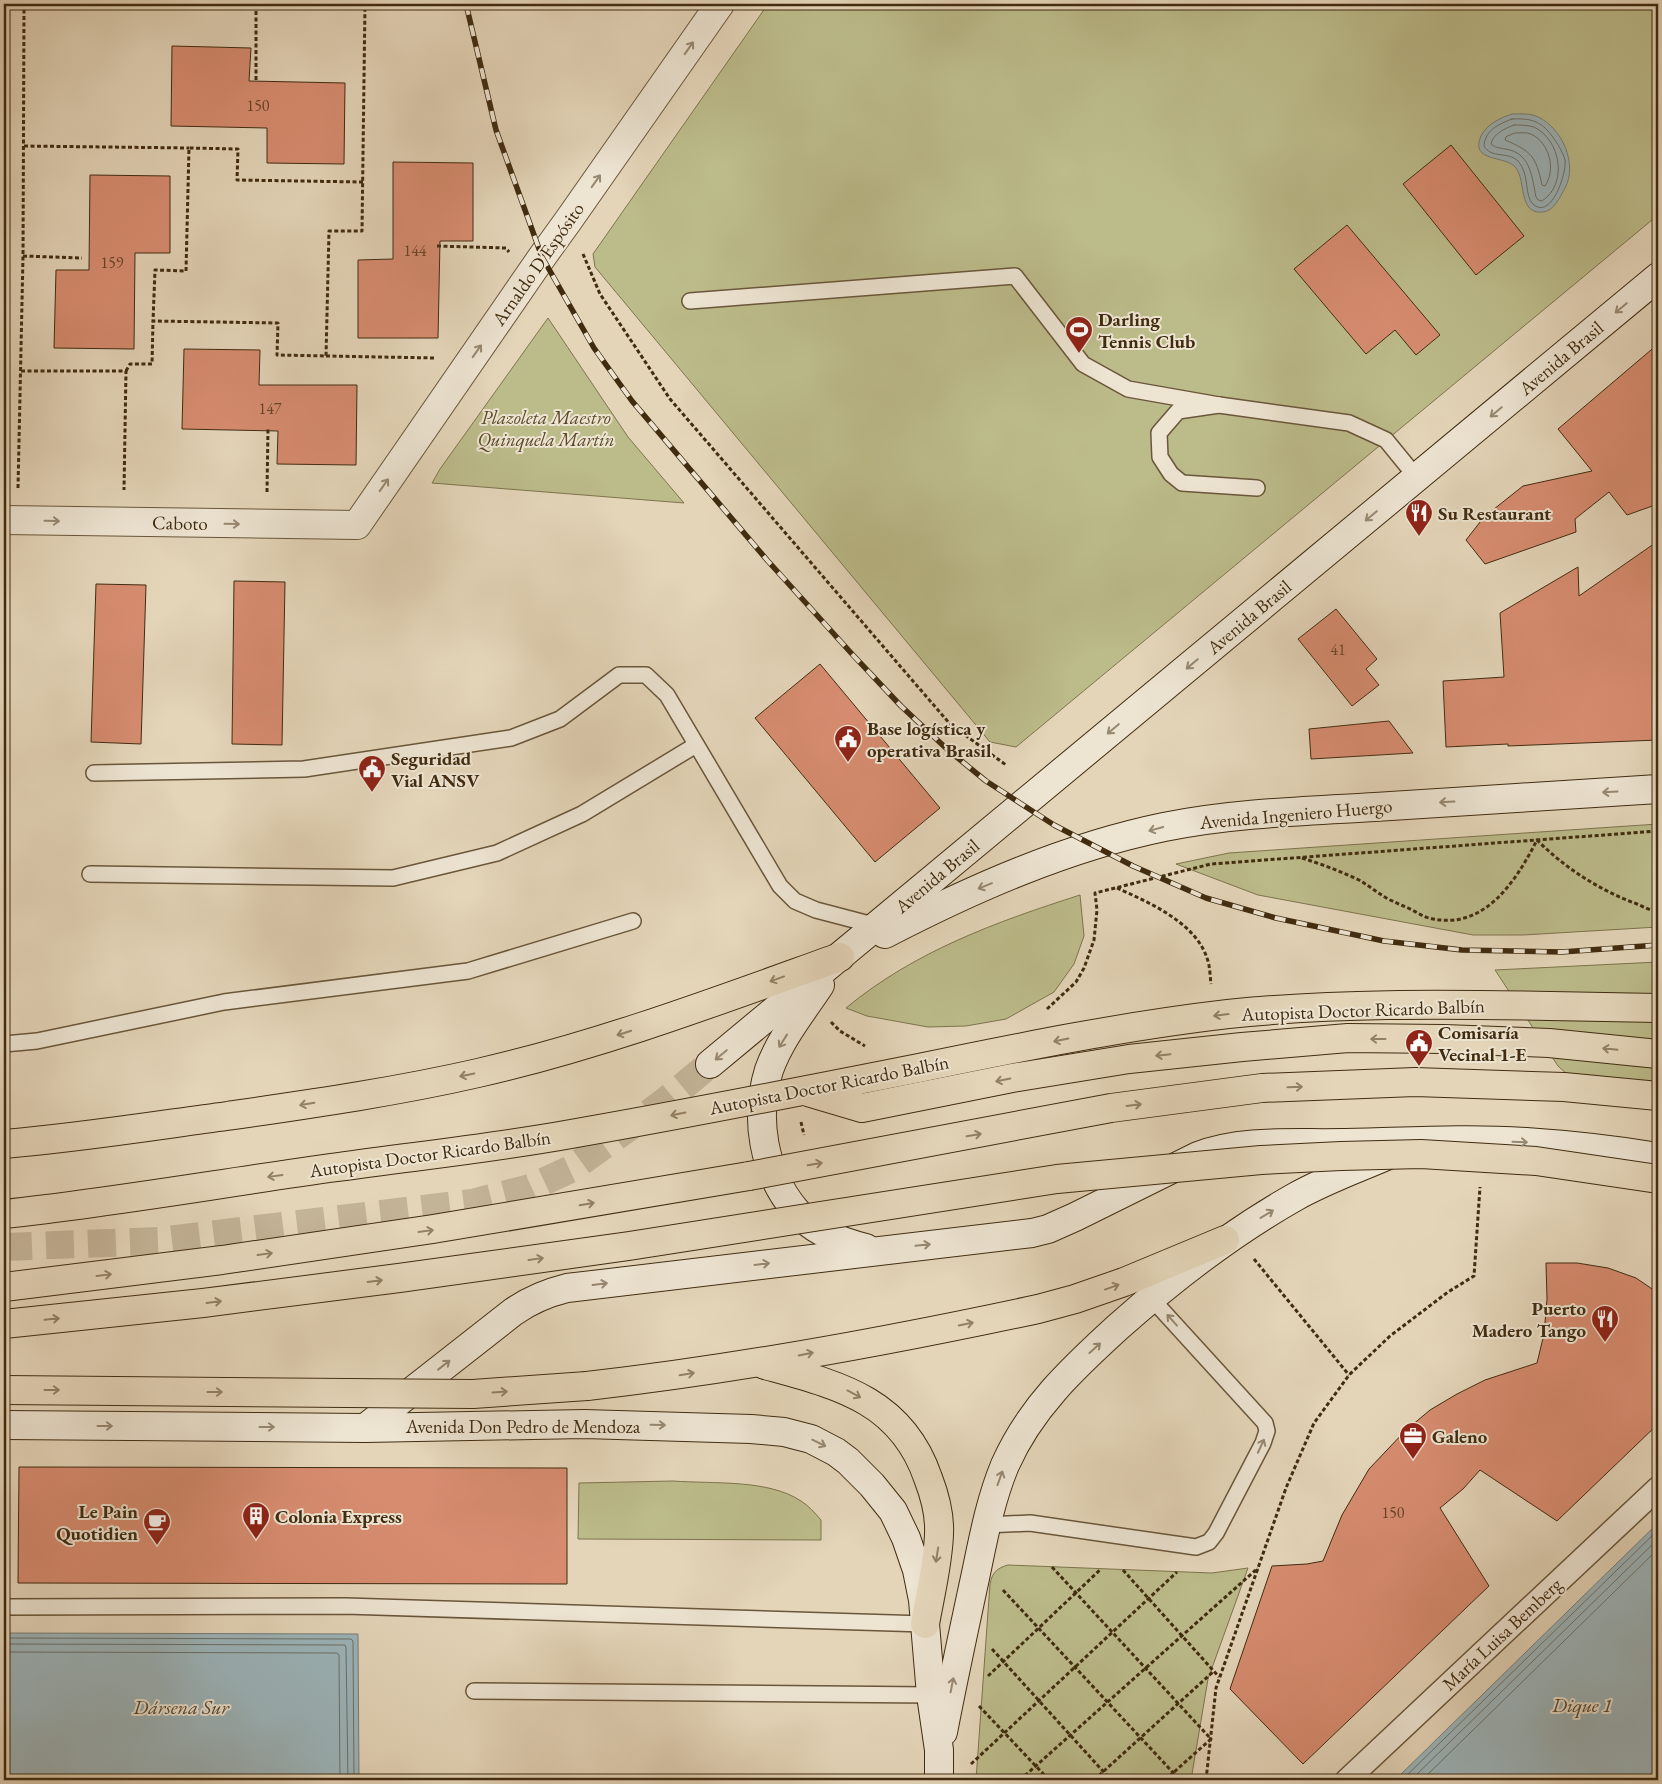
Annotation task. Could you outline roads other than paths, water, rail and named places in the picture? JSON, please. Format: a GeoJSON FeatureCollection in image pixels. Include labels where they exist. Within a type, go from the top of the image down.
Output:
{"type":"FeatureCollection","features":[{"type":"Feature","properties":{"kind":"highway"},"geometry":{"type":"LineString","coordinates":[[4,1144],[32,1142],[290,1107],[479,1073],[626,1032],[840,957]]}},
{"type":"Feature","properties":{"kind":"highway","name":"Autopista Doctor Ricardo Balbín"},"geometry":{"type":"LineString","coordinates":[[4,1214],[68,1207],[339,1167],[457,1152],[570,1134],[802,1091],[1067,1038],[1229,1014],[1301,1008],[1432,1004],[1658,1008]]}},
{"type":"Feature","properties":{"kind":"highway"},"geometry":{"type":"LineString","coordinates":[[802,1091],[862,1108],[1012,1078],[1129,1059],[1348,1038],[1444,1039],[1549,1044],[1658,1054]]}},
{"type":"Feature","properties":{"kind":"highway"},"geometry":{"type":"LineString","coordinates":[[4,1287],[222,1260],[434,1230],[749,1176],[1111,1108],[1262,1088],[1415,1082],[1564,1087],[1658,1096]]}},
{"type":"Feature","properties":{"kind":"highway"},"geometry":{"type":"LineString","coordinates":[[4,1324],[203,1303],[428,1274],[629,1246],[1057,1179],[1261,1160],[1421,1154],[1536,1161],[1658,1179]]}},
{"type":"Feature","properties":{"kind":"highway"},"geometry":{"type":"LineString","coordinates":[[4,1390],[474,1394],[587,1386],[669,1377],[758,1363],[1014,1314],[1075,1300],[1225,1240]]}},
{"type":"Feature","properties":{"kind":"highway"},"geometry":{"type":"LineString","coordinates":[[758,1363],[833,1384],[860,1397],[884,1413],[903,1431],[919,1456],[929,1479],[937,1507],[938,1542],[924,1624]]}},
{"type":"Feature","properties":{"kind":"main road","name":"Arnaldo D'Espósito"},"geometry":{"type":"LineString","coordinates":[[357,525],[720,4]]}},
{"type":"Feature","properties":{"kind":"main road","name":"Avenida Brasil"},"geometry":{"type":"LineString","coordinates":[[840,957],[1658,277]]}},
{"type":"Feature","properties":{"kind":"main road","name":"Caboto"},"geometry":{"type":"LineString","coordinates":[[4,520],[357,525]]}},
{"type":"Feature","properties":{"kind":"main road","name":"Avenida Ingeniero Huergo"},"geometry":{"type":"LineString","coordinates":[[840,957],[950,901],[1020,872],[1091,845],[1164,827],[1244,814],[1658,789]]}},
{"type":"Feature","properties":{"kind":"main road"},"geometry":{"type":"LineString","coordinates":[[710,1064],[840,957]]}},
{"type":"Feature","properties":{"kind":"main road"},"geometry":{"type":"LineString","coordinates":[[840,957],[804,1008],[778,1050],[769,1071],[763,1096],[761,1114],[762,1134],[773,1172],[784,1194],[797,1212],[833,1238],[851,1245],[877,1250]]}},
{"type":"Feature","properties":{"kind":"main road"},"geometry":{"type":"LineString","coordinates":[[365,1428],[513,1312],[532,1299],[553,1291],[877,1250],[1023,1235],[1048,1229],[1076,1217],[1198,1156],[1218,1149],[1259,1144],[1445,1140],[1569,1145],[1658,1157]]}},
{"type":"Feature","properties":{"kind":"main road"},"geometry":{"type":"LineString","coordinates":[[939,1780],[940,1750],[952,1683],[986,1525],[1005,1465],[1021,1434],[1049,1394],[1090,1353],[1151,1298],[1225,1240],[1296,1196],[1418,1142]]}},
{"type":"Feature","properties":{"kind":"main road","name":"Avenida Don Pedro de Mendoza"},"geometry":{"type":"LineString","coordinates":[[4,1425],[365,1428],[584,1424],[766,1430],[812,1439],[848,1461],[872,1485],[893,1511],[906,1538],[917,1570],[923,1600],[931,1694],[940,1750]]}},
{"type":"Feature","properties":{"kind":"street","name":"María Luisa Bemberg"},"geometry":{"type":"LineString","coordinates":[[1346,1780],[1658,1488]]}},
{"type":"Feature","properties":{"kind":"lane"},"geometry":{"type":"LineString","coordinates":[[690,301],[1015,276],[1083,364],[1128,389],[1219,405],[1349,424],[1386,440],[1417,478]]}},
{"type":"Feature","properties":{"kind":"lane"},"geometry":{"type":"LineString","coordinates":[[1219,405],[1178,411],[1159,434],[1160,456],[1171,474],[1182,483],[1257,488]]}},
{"type":"Feature","properties":{"kind":"lane"},"geometry":{"type":"LineString","coordinates":[[94,773],[304,769],[511,738],[560,719],[619,675],[646,674],[667,696],[780,886],[795,901],[816,910],[877,926]]}},
{"type":"Feature","properties":{"kind":"lane"},"geometry":{"type":"LineString","coordinates":[[90,874],[393,878],[497,853],[582,814],[696,745]]}},
{"type":"Feature","properties":{"kind":"lane"},"geometry":{"type":"LineString","coordinates":[[4,1044],[37,1041],[224,1002],[468,971],[633,921]]}},
{"type":"Feature","properties":{"kind":"lane"},"geometry":{"type":"LineString","coordinates":[[986,1525],[1030,1523],[1196,1547],[1209,1542],[1216,1533],[1263,1443],[1267,1432],[1265,1423],[1151,1298]]}},
{"type":"Feature","properties":{"kind":"lane"},"geometry":{"type":"LineString","coordinates":[[4,1607],[345,1606],[924,1624]]}},
{"type":"Feature","properties":{"kind":"lane"},"geometry":{"type":"LineString","coordinates":[[474,1691],[931,1694]]}},
{"type":"Feature","properties":{"kind":"water"},"geometry":{"type":"Polygon","coordinates":[[[1512,114],[1532,115],[1547,122],[1561,138],[1565,148],[1570,168],[1569,179],[1559,199],[1547,211],[1535,211],[1526,203],[1519,173],[1516,168],[1505,161],[1484,155],[1480,151],[1481,136],[1487,128],[1498,120],[1512,114]]]}},
{"type":"Feature","properties":{"kind":"water","name":"Dique 1"},"geometry":{"type":"Polygon","coordinates":[[[1658,1523],[1658,1780],[1395,1780],[1658,1523]]]}},
{"type":"Feature","properties":{"kind":"water","name":"Dársena Sur"},"geometry":{"type":"Polygon","coordinates":[[[4,1633],[358,1634],[359,1780],[4,1780],[4,1633]]]}},
{"type":"Feature","properties":{"kind":"tunnel"},"geometry":{"type":"LineString","coordinates":[[4,1247],[159,1241],[472,1203],[530,1188],[571,1169],[663,1103],[710,1064]]}},
{"type":"Feature","properties":{"kind":"railway"},"geometry":{"type":"LineString","coordinates":[[466,4],[496,130],[542,257],[594,348],[632,401],[767,560],[852,654],[901,706],[948,750],[986,781],[1054,825],[1133,866],[1206,898],[1276,918],[1384,941],[1462,950],[1562,952],[1658,945]]}},
{"type":"Feature","properties":{"kind":"place","name":"Darling Tennis Club"},"geometry":{"type":"Point","coordinates":[1079,354]}},
{"type":"Feature","properties":{"kind":"place","name":"Su Restaurant"},"geometry":{"type":"Point","coordinates":[1419,537]}},
{"type":"Feature","properties":{"kind":"place","name":"Base logística y operativa Brasil"},"geometry":{"type":"Point","coordinates":[848,763]}},
{"type":"Feature","properties":{"kind":"place","name":"Seguridad Vial ANSV"},"geometry":{"type":"Point","coordinates":[372,793]}},
{"type":"Feature","properties":{"kind":"place","name":"Comisaría Vecinal 1-E"},"geometry":{"type":"Point","coordinates":[1419,1067]}},
{"type":"Feature","properties":{"kind":"place","name":"Puerto Madero Tango"},"geometry":{"type":"Point","coordinates":[1605,1343]}},
{"type":"Feature","properties":{"kind":"place","name":"Galeno"},"geometry":{"type":"Point","coordinates":[1413,1460]}},
{"type":"Feature","properties":{"kind":"place","name":"Colonia Express"},"geometry":{"type":"Point","coordinates":[256,1540]}},
{"type":"Feature","properties":{"kind":"place","name":"Le Pain Quotidien"},"geometry":{"type":"Point","coordinates":[157,1546]}},
{"type":"Feature","properties":{"kind":"park label","name":"Plazoleta Maestro Quinquela Martín"},"geometry":{"type":"Point","coordinates":[546,428]}}]}
